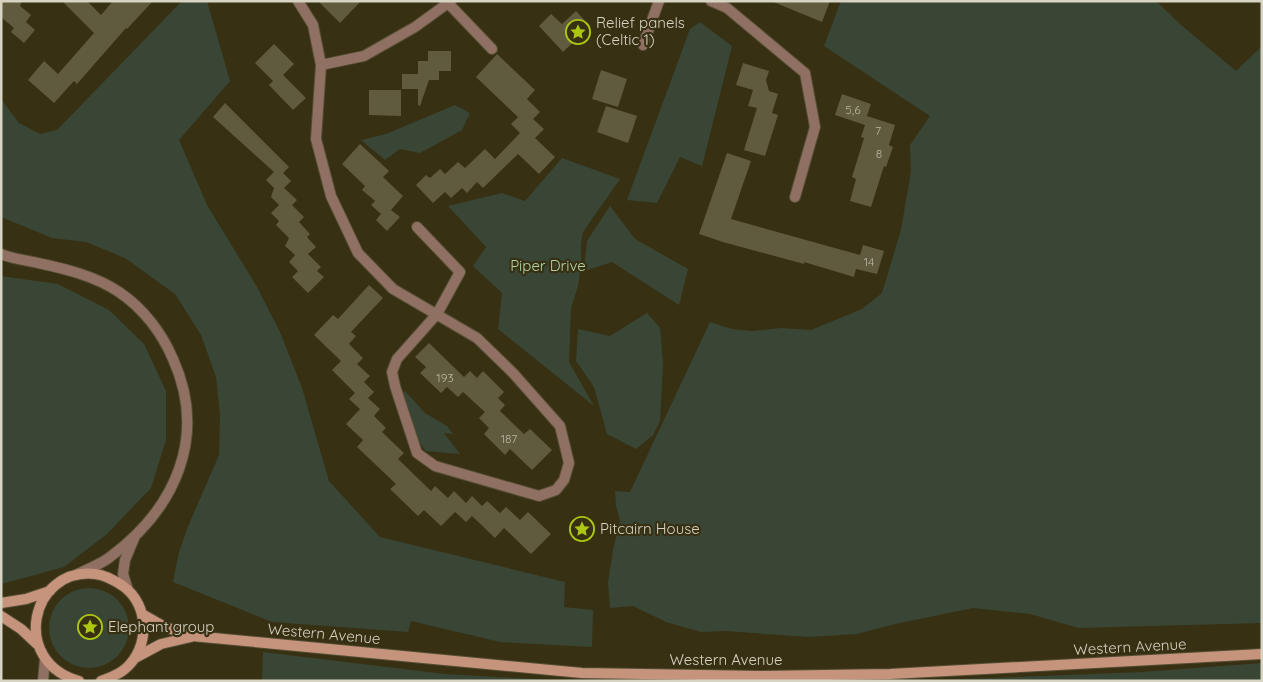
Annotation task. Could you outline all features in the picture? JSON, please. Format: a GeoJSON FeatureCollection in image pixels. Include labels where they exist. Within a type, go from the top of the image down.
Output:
{"type":"FeatureCollection","features":[{"type":"Feature","properties":{"kind":"main road"},"geometry":{"type":"LineString","coordinates":[[1,603],[26,599],[50,590],[62,581],[76,575],[95,574],[113,579],[128,590],[137,601],[142,614],[144,629],[141,644],[135,658]]}},
{"type":"Feature","properties":{"kind":"main road"},"geometry":{"type":"LineString","coordinates":[[50,590],[42,602],[37,615],[35,630],[37,644],[45,659],[56,670],[68,678],[79,681]]}},
{"type":"Feature","properties":{"kind":"main road","name":"Western Avenue"},"geometry":{"type":"LineString","coordinates":[[142,614],[164,627],[192,636],[582,673],[760,676],[890,674],[1262,654]]}},
{"type":"Feature","properties":{"kind":"main road"},"geometry":{"type":"LineString","coordinates":[[1,616],[37,644]]}},
{"type":"Feature","properties":{"kind":"main road","name":"Western Avenue"},"geometry":{"type":"LineString","coordinates":[[101,681],[125,669],[135,658],[161,644],[192,636]]}},
{"type":"Feature","properties":{"kind":"street"},"geometry":{"type":"LineString","coordinates":[[298,1],[313,25],[321,66],[316,139],[331,196],[358,253],[393,289],[437,314],[477,338],[513,373],[560,426],[569,463],[564,480],[556,490],[539,496],[435,466],[417,454],[392,372],[397,359],[437,314],[460,272],[417,227]]}},
{"type":"Feature","properties":{"kind":"street"},"geometry":{"type":"LineString","coordinates":[[643,45],[659,1]]}},
{"type":"Feature","properties":{"kind":"street"},"geometry":{"type":"LineString","coordinates":[[711,1],[727,8],[805,73],[815,127],[795,197]]}},
{"type":"Feature","properties":{"kind":"street"},"geometry":{"type":"LineString","coordinates":[[321,66],[364,56],[415,27],[450,2],[492,49]]}},
{"type":"Feature","properties":{"kind":"street"},"geometry":{"type":"LineString","coordinates":[[1,254],[70,269],[95,279],[119,292],[138,307],[169,348],[178,369],[185,394],[188,419],[185,443],[180,469],[172,489],[160,508],[137,533],[109,558],[76,575]]}},
{"type":"Feature","properties":{"kind":"street"},"geometry":{"type":"LineString","coordinates":[[128,590],[123,574],[125,560],[137,533]]}},
{"type":"Feature","properties":{"kind":"street"},"geometry":{"type":"LineString","coordinates":[[43,681],[45,659]]}},
{"type":"Feature","properties":{"kind":"green space"},"geometry":{"type":"Polygon","coordinates":[[[182,1],[207,1],[230,81],[179,140],[207,205],[257,287],[280,332],[302,388],[329,481],[380,537],[565,582],[564,607],[593,610],[592,647],[500,642],[411,621],[408,632],[272,622],[173,582],[179,552],[189,524],[219,455],[220,415],[216,377],[201,335],[175,294],[125,258],[86,242],[52,238],[1,217],[1,99],[19,123],[40,134],[57,130],[182,1]]]}},
{"type":"Feature","properties":{"kind":"green space"},"geometry":{"type":"Polygon","coordinates":[[[841,1],[1156,1],[1180,24],[1236,71],[1262,46],[1262,623],[1079,628],[1030,614],[973,608],[857,634],[808,637],[726,631],[701,632],[666,622],[633,606],[610,608],[608,582],[620,520],[616,506],[615,491],[630,492],[710,322],[732,329],[752,331],[781,328],[811,330],[862,309],[882,293],[901,230],[911,171],[910,145],[930,116],[824,46],[841,1]]]}},
{"type":"Feature","properties":{"kind":"green space"},"geometry":{"type":"Polygon","coordinates":[[[700,22],[732,46],[702,166],[680,157],[657,203],[627,200],[690,29],[700,22]]]}},
{"type":"Feature","properties":{"kind":"green space"},"geometry":{"type":"Polygon","coordinates":[[[455,105],[470,113],[462,130],[420,153],[400,149],[385,160],[361,140],[386,134],[455,105]]]}},
{"type":"Feature","properties":{"kind":"green space","name":"Piper Drive"},"geometry":{"type":"Polygon","coordinates":[[[562,158],[620,179],[583,232],[578,286],[571,308],[569,362],[594,406],[498,329],[502,293],[473,266],[486,247],[448,206],[502,193],[525,201],[562,158]]]}},
{"type":"Feature","properties":{"kind":"green space"},"geometry":{"type":"Polygon","coordinates":[[[610,206],[635,239],[688,269],[679,305],[612,262],[584,271],[587,241],[610,206]]]}},
{"type":"Feature","properties":{"kind":"green space"},"geometry":{"type":"Polygon","coordinates":[[[1,276],[58,284],[109,310],[144,344],[166,391],[166,440],[151,488],[107,534],[64,567],[1,584],[1,276]]]}},
{"type":"Feature","properties":{"kind":"green space"},"geometry":{"type":"Polygon","coordinates":[[[647,313],[660,328],[663,364],[660,421],[653,435],[636,449],[607,434],[594,387],[576,361],[578,329],[610,336],[647,313]]]}},
{"type":"Feature","properties":{"kind":"green space"},"geometry":{"type":"Polygon","coordinates":[[[405,391],[425,413],[447,426],[453,434],[444,433],[460,454],[426,451],[419,442],[403,395],[405,391]]]}},
{"type":"Feature","properties":{"kind":"green space"},"geometry":{"type":"Polygon","coordinates":[[[81,588],[97,588],[118,599],[129,620],[129,636],[118,657],[97,668],[81,668],[67,662],[55,650],[49,636],[49,620],[55,606],[67,594],[81,588]]]}},
{"type":"Feature","properties":{"kind":"green space"},"geometry":{"type":"Polygon","coordinates":[[[263,652],[445,674],[567,681],[262,681],[263,652]]]}},
{"type":"Feature","properties":{"kind":"green space"},"geometry":{"type":"Polygon","coordinates":[[[1262,663],[1262,681],[916,681],[1142,672],[1262,663]]]}},
{"type":"Feature","properties":{"kind":"building"},"geometry":{"type":"Polygon","coordinates":[[[1,1],[22,1],[20,6],[31,15],[26,22],[35,30],[24,43],[11,32],[14,28],[1,17],[1,1]]]}},
{"type":"Feature","properties":{"kind":"building"},"geometry":{"type":"Polygon","coordinates":[[[62,1],[87,1],[101,15],[113,1],[153,1],[126,28],[77,84],[74,81],[54,103],[28,80],[44,61],[58,74],[94,33],[62,1]]]}},
{"type":"Feature","properties":{"kind":"building"},"geometry":{"type":"Polygon","coordinates":[[[318,1],[361,1],[340,23],[318,1]]]}},
{"type":"Feature","properties":{"kind":"building"},"geometry":{"type":"Polygon","coordinates":[[[771,1],[830,1],[822,22],[771,1]]]}},
{"type":"Feature","properties":{"kind":"building"},"geometry":{"type":"Polygon","coordinates":[[[576,11],[590,26],[563,52],[539,26],[551,14],[562,24],[576,11]]]}},
{"type":"Feature","properties":{"kind":"building"},"geometry":{"type":"Polygon","coordinates":[[[274,44],[294,64],[283,75],[306,98],[293,110],[269,85],[273,81],[255,63],[274,44]]]}},
{"type":"Feature","properties":{"kind":"building"},"geometry":{"type":"Polygon","coordinates":[[[428,51],[451,51],[451,71],[439,71],[439,80],[429,80],[420,106],[418,105],[418,89],[402,89],[402,74],[418,74],[418,61],[428,61],[428,51]]]}},
{"type":"Feature","properties":{"kind":"building"},"geometry":{"type":"Polygon","coordinates":[[[497,54],[535,90],[527,99],[540,112],[533,119],[544,129],[535,138],[555,157],[539,174],[518,154],[483,188],[477,182],[467,193],[462,188],[451,198],[445,192],[433,203],[416,185],[426,175],[430,178],[440,169],[445,174],[458,162],[465,168],[485,149],[495,159],[520,133],[511,124],[518,117],[476,77],[497,54]]]}},
{"type":"Feature","properties":{"kind":"building"},"geometry":{"type":"Polygon","coordinates":[[[743,63],[769,71],[766,80],[769,91],[778,94],[772,113],[778,115],[765,156],[744,150],[757,108],[748,106],[753,90],[736,85],[743,63]]]}},
{"type":"Feature","properties":{"kind":"building"},"geometry":{"type":"Polygon","coordinates":[[[601,70],[627,79],[618,107],[592,99],[601,70]]]}},
{"type":"Feature","properties":{"kind":"building"},"geometry":{"type":"Polygon","coordinates":[[[369,90],[401,90],[401,116],[369,115],[369,90]]]}},
{"type":"Feature","properties":{"kind":"building"},"geometry":{"type":"Polygon","coordinates":[[[842,94],[871,104],[867,116],[895,125],[889,145],[893,147],[886,167],[884,166],[871,207],[850,201],[856,179],[852,177],[864,138],[861,137],[865,125],[835,115],[842,94]]]}},
{"type":"Feature","properties":{"kind":"building"},"geometry":{"type":"Polygon","coordinates":[[[225,103],[289,167],[283,173],[291,181],[284,188],[297,200],[292,205],[304,217],[299,222],[310,234],[307,237],[316,247],[308,254],[321,267],[317,271],[324,277],[308,293],[292,277],[298,271],[289,262],[295,255],[285,246],[289,238],[276,225],[279,221],[271,213],[279,205],[271,197],[274,188],[266,180],[274,172],[213,117],[225,103]]]}},
{"type":"Feature","properties":{"kind":"building"},"geometry":{"type":"Polygon","coordinates":[[[606,106],[637,116],[628,143],[597,132],[606,106]]]}},
{"type":"Feature","properties":{"kind":"building"},"geometry":{"type":"Polygon","coordinates":[[[360,144],[389,171],[383,177],[403,196],[391,210],[400,217],[387,231],[376,220],[381,214],[371,205],[375,201],[362,190],[365,186],[342,164],[360,144]]]}},
{"type":"Feature","properties":{"kind":"building"},"geometry":{"type":"Polygon","coordinates":[[[727,153],[751,161],[731,219],[860,255],[863,245],[884,251],[877,274],[856,269],[854,277],[699,234],[727,153]]]}},
{"type":"Feature","properties":{"kind":"building"},"geometry":{"type":"Polygon","coordinates":[[[369,285],[383,298],[351,332],[356,336],[349,344],[363,358],[357,364],[370,376],[364,382],[374,392],[368,398],[380,409],[374,416],[386,428],[382,432],[404,453],[398,459],[431,491],[435,486],[448,498],[454,491],[466,503],[472,496],[482,506],[487,501],[500,513],[506,507],[520,520],[528,512],[551,534],[531,554],[504,528],[495,538],[472,516],[466,522],[455,512],[441,526],[424,510],[418,516],[390,489],[396,484],[357,447],[363,440],[346,424],[360,409],[349,399],[355,393],[332,370],[341,361],[314,335],[333,315],[338,319],[369,285]]]}},
{"type":"Feature","properties":{"kind":"building"},"geometry":{"type":"Polygon","coordinates":[[[429,343],[464,377],[470,371],[477,378],[483,371],[504,392],[498,398],[505,405],[500,411],[524,434],[530,429],[552,450],[532,470],[510,449],[505,455],[484,434],[489,428],[479,418],[485,412],[463,392],[458,397],[447,387],[441,393],[420,373],[426,367],[415,357],[429,343]]]}},
{"type":"Feature","properties":{"kind":"place","name":"Relief panels (Celtic 1)"},"geometry":{"type":"Point","coordinates":[578,32]}},
{"type":"Feature","properties":{"kind":"place","name":"Pitcairn House"},"geometry":{"type":"Point","coordinates":[582,529]}},
{"type":"Feature","properties":{"kind":"place","name":"Elephant group"},"geometry":{"type":"Point","coordinates":[90,627]}}]}
